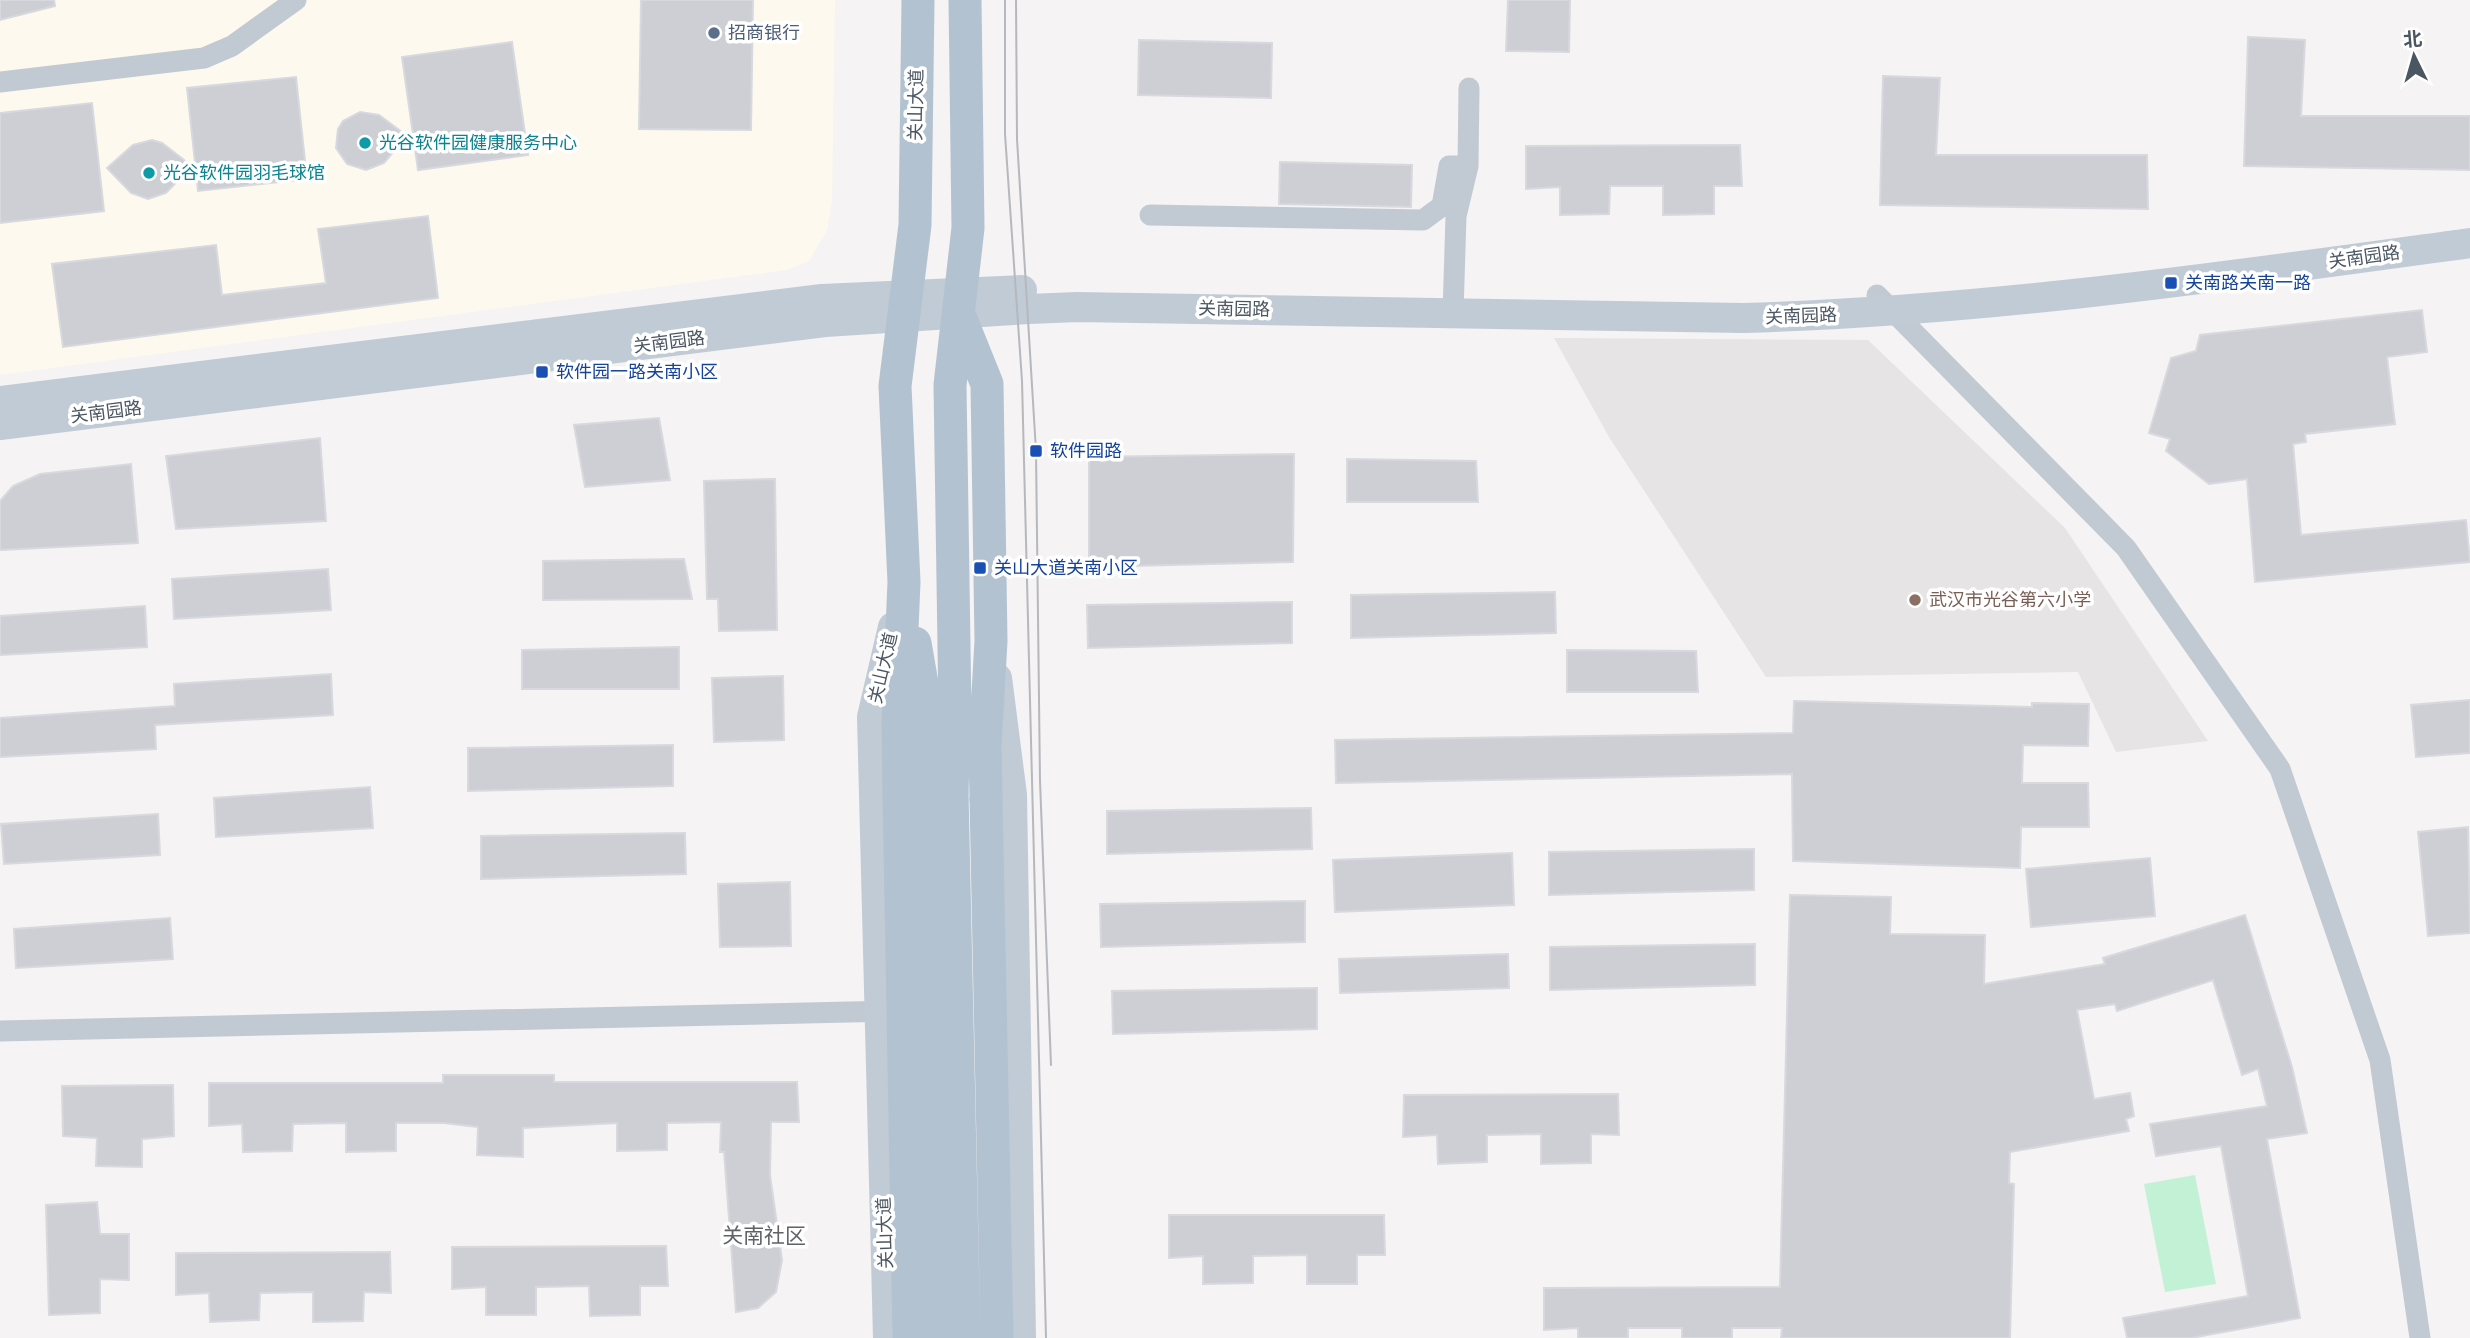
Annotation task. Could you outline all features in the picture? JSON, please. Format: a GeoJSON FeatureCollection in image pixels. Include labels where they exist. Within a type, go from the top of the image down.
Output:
{"type":"FeatureCollection","features":[{"type":"Feature","properties":{"kind":"main road","name":"关山大道"},"geometry":{"type":"LineString","coordinates":[[888,1338],[877,1012],[872,716],[904,582],[895,386],[915,225],[918,0]]}},
{"type":"Feature","properties":{"kind":"main road"},"geometry":{"type":"LineString","coordinates":[[940,1338],[927,793],[956,711],[950,385],[968,228],[965,0]]}},
{"type":"Feature","properties":{"kind":"main road","name":"关南园路"},"geometry":{"type":"LineString","coordinates":[[0,401],[809,301],[905,306],[960,304],[1077,307],[1453,304],[1743,318],[1840,315],[1883,302],[2093,281],[2470,230]]}},
{"type":"Feature","properties":{"kind":"main road","name":"关南园路"},"geometry":{"type":"LineString","coordinates":[[1883,302],[2094,294],[2470,243]]}},
{"type":"Feature","properties":{"kind":"main road"},"geometry":{"type":"LineString","coordinates":[[960,304],[987,384],[991,641],[985,746],[997,1338]]}},
{"type":"Feature","properties":{"kind":"main road","name":"关南园路"},"geometry":{"type":"LineString","coordinates":[[0,425],[825,322],[905,306]]}},
{"type":"Feature","properties":{"kind":"main road"},"geometry":{"type":"LineString","coordinates":[[904,582],[928,718],[909,1338]]}},
{"type":"Feature","properties":{"kind":"main road"},"geometry":{"type":"LineString","coordinates":[[991,641],[1012,795],[1021,1338]]}},
{"type":"Feature","properties":{"kind":"main road"},"geometry":{"type":"LineString","coordinates":[[927,793],[964,1338]]}},
{"type":"Feature","properties":{"kind":"street"},"geometry":{"type":"LineString","coordinates":[[0,82],[204,58],[232,46],[296,0]]}},
{"type":"Feature","properties":{"kind":"street"},"geometry":{"type":"LineString","coordinates":[[1453,304],[1456,216],[1468,166],[1469,88]]}},
{"type":"Feature","properties":{"kind":"street"},"geometry":{"type":"LineString","coordinates":[[1150,215],[1423,220],[1442,206],[1448,166],[1468,166]]}},
{"type":"Feature","properties":{"kind":"street"},"geometry":{"type":"LineString","coordinates":[[1883,302],[2126,548],[2280,769],[2380,1060],[2420,1338]]}},
{"type":"Feature","properties":{"kind":"street"},"geometry":{"type":"LineString","coordinates":[[0,1031],[877,1012],[1015,1005]]}},
{"type":"Feature","properties":{"kind":"shaded area"},"geometry":{"type":"Polygon","coordinates":[[[0,0],[835,0],[832,202],[827,230],[809,261],[787,270],[0,375],[0,0]]]}},
{"type":"Feature","properties":{"kind":"shaded area","name":"武汉市光谷第六小学"},"geometry":{"type":"Polygon","coordinates":[[[1554,338],[1868,340],[2065,528],[2208,741],[2116,752],[2078,672],[1766,677],[1609,437],[1554,338]]]}},
{"type":"Feature","properties":{"kind":"green space"},"geometry":{"type":"Polygon","coordinates":[[[2195,1175],[2216,1284],[2165,1292],[2144,1184],[2195,1175]]]}},
{"type":"Feature","properties":{"kind":"building"},"geometry":{"type":"Polygon","coordinates":[[[0,0],[54,0],[55,6],[0,20],[0,0]]]}},
{"type":"Feature","properties":{"kind":"building"},"geometry":{"type":"Polygon","coordinates":[[[641,0],[753,0],[751,130],[639,129],[641,0]]]}},
{"type":"Feature","properties":{"kind":"building"},"geometry":{"type":"Polygon","coordinates":[[[1508,0],[1570,0],[1569,52],[1506,51],[1508,0]]]}},
{"type":"Feature","properties":{"kind":"building"},"geometry":{"type":"Polygon","coordinates":[[[2248,37],[2305,40],[2301,116],[2470,116],[2470,170],[2244,166],[2248,37]]]}},
{"type":"Feature","properties":{"kind":"building"},"geometry":{"type":"Polygon","coordinates":[[[1139,40],[1272,43],[1271,98],[1138,95],[1139,40]]]}},
{"type":"Feature","properties":{"kind":"building"},"geometry":{"type":"Polygon","coordinates":[[[512,42],[528,155],[418,170],[402,57],[512,42]]]}},
{"type":"Feature","properties":{"kind":"building"},"geometry":{"type":"Polygon","coordinates":[[[1883,76],[1940,78],[1936,155],[2147,155],[2148,209],[1880,205],[1883,76]]]}},
{"type":"Feature","properties":{"kind":"building"},"geometry":{"type":"Polygon","coordinates":[[[296,77],[307,179],[198,191],[187,88],[296,77]]]}},
{"type":"Feature","properties":{"kind":"building"},"geometry":{"type":"Polygon","coordinates":[[[92,103],[104,211],[0,223],[0,113],[92,103]]]}},
{"type":"Feature","properties":{"kind":"building","name":"光谷软件园健康服务中心"},"geometry":{"type":"Polygon","coordinates":[[[360,112],[379,115],[407,136],[384,163],[366,170],[347,164],[336,148],[338,129],[343,121],[360,112]]]}},
{"type":"Feature","properties":{"kind":"building","name":"光谷软件园羽毛球馆"},"geometry":{"type":"Polygon","coordinates":[[[152,140],[162,143],[192,166],[166,193],[148,199],[131,193],[107,168],[133,145],[152,140]]]}},
{"type":"Feature","properties":{"kind":"building"},"geometry":{"type":"Polygon","coordinates":[[[1740,145],[1742,186],[1714,186],[1714,214],[1663,215],[1663,186],[1610,186],[1609,214],[1560,215],[1560,187],[1526,189],[1526,146],[1740,145]]]}},
{"type":"Feature","properties":{"kind":"building"},"geometry":{"type":"Polygon","coordinates":[[[1280,162],[1412,165],[1411,207],[1279,204],[1280,162]]]}},
{"type":"Feature","properties":{"kind":"building"},"geometry":{"type":"Polygon","coordinates":[[[428,216],[438,298],[63,347],[52,264],[216,245],[222,295],[326,283],[318,229],[428,216]]]}},
{"type":"Feature","properties":{"kind":"building"},"geometry":{"type":"Polygon","coordinates":[[[2422,310],[2427,352],[2387,357],[2395,424],[2305,434],[2306,442],[2293,444],[2301,535],[2466,520],[2470,562],[2255,582],[2247,479],[2209,484],[2166,451],[2170,439],[2149,433],[2171,358],[2196,351],[2200,335],[2422,310]]]}},
{"type":"Feature","properties":{"kind":"building"},"geometry":{"type":"Polygon","coordinates":[[[659,418],[670,480],[585,487],[574,425],[659,418]]]}},
{"type":"Feature","properties":{"kind":"building"},"geometry":{"type":"Polygon","coordinates":[[[320,438],[326,521],[176,529],[166,456],[320,438]]]}},
{"type":"Feature","properties":{"kind":"building"},"geometry":{"type":"Polygon","coordinates":[[[1294,454],[1293,562],[1089,567],[1089,457],[1294,454]]]}},
{"type":"Feature","properties":{"kind":"building"},"geometry":{"type":"Polygon","coordinates":[[[1347,459],[1476,461],[1478,502],[1347,502],[1347,459]]]}},
{"type":"Feature","properties":{"kind":"building"},"geometry":{"type":"Polygon","coordinates":[[[131,464],[138,543],[0,550],[0,501],[13,486],[40,474],[131,464]]]}},
{"type":"Feature","properties":{"kind":"building"},"geometry":{"type":"Polygon","coordinates":[[[775,479],[777,630],[719,631],[718,599],[707,599],[704,481],[775,479]]]}},
{"type":"Feature","properties":{"kind":"building"},"geometry":{"type":"Polygon","coordinates":[[[684,559],[692,599],[543,600],[543,561],[684,559]]]}},
{"type":"Feature","properties":{"kind":"building"},"geometry":{"type":"Polygon","coordinates":[[[328,569],[331,610],[174,619],[172,579],[328,569]]]}},
{"type":"Feature","properties":{"kind":"building"},"geometry":{"type":"Polygon","coordinates":[[[1555,592],[1556,633],[1351,638],[1351,595],[1555,592]]]}},
{"type":"Feature","properties":{"kind":"building"},"geometry":{"type":"Polygon","coordinates":[[[1292,602],[1292,643],[1088,648],[1087,605],[1292,602]]]}},
{"type":"Feature","properties":{"kind":"building"},"geometry":{"type":"Polygon","coordinates":[[[145,606],[147,647],[0,655],[0,616],[145,606]]]}},
{"type":"Feature","properties":{"kind":"building"},"geometry":{"type":"Polygon","coordinates":[[[679,647],[679,689],[522,689],[522,650],[679,647]]]}},
{"type":"Feature","properties":{"kind":"building"},"geometry":{"type":"Polygon","coordinates":[[[1567,650],[1696,651],[1698,692],[1567,692],[1567,650]]]}},
{"type":"Feature","properties":{"kind":"building"},"geometry":{"type":"Polygon","coordinates":[[[331,674],[333,715],[155,725],[156,749],[0,757],[0,718],[175,706],[174,684],[331,674]]]}},
{"type":"Feature","properties":{"kind":"building"},"geometry":{"type":"Polygon","coordinates":[[[783,676],[784,740],[714,742],[712,678],[783,676]]]}},
{"type":"Feature","properties":{"kind":"building"},"geometry":{"type":"Polygon","coordinates":[[[2470,700],[2470,753],[2416,757],[2411,705],[2470,700]]]}},
{"type":"Feature","properties":{"kind":"building"},"geometry":{"type":"Polygon","coordinates":[[[1794,701],[2032,707],[2032,703],[2089,704],[2088,746],[2023,745],[2022,783],[2088,783],[2089,827],[2021,827],[2020,868],[1793,861],[1792,774],[1336,783],[1335,740],[1793,733],[1794,701]]]}},
{"type":"Feature","properties":{"kind":"building"},"geometry":{"type":"Polygon","coordinates":[[[673,745],[673,786],[468,791],[468,748],[673,745]]]}},
{"type":"Feature","properties":{"kind":"building"},"geometry":{"type":"Polygon","coordinates":[[[370,787],[373,828],[216,837],[214,798],[370,787]]]}},
{"type":"Feature","properties":{"kind":"building"},"geometry":{"type":"Polygon","coordinates":[[[1311,808],[1312,849],[1107,854],[1107,811],[1311,808]]]}},
{"type":"Feature","properties":{"kind":"building"},"geometry":{"type":"Polygon","coordinates":[[[158,814],[160,855],[4,864],[1,824],[158,814]]]}},
{"type":"Feature","properties":{"kind":"building"},"geometry":{"type":"Polygon","coordinates":[[[2468,827],[2470,933],[2428,936],[2418,832],[2468,827]]]}},
{"type":"Feature","properties":{"kind":"building"},"geometry":{"type":"Polygon","coordinates":[[[685,833],[686,874],[481,879],[481,836],[685,833]]]}},
{"type":"Feature","properties":{"kind":"building"},"geometry":{"type":"Polygon","coordinates":[[[1754,849],[1754,890],[1549,895],[1549,852],[1754,849]]]}},
{"type":"Feature","properties":{"kind":"building"},"geometry":{"type":"Polygon","coordinates":[[[1512,853],[1514,905],[1335,912],[1333,860],[1512,853]]]}},
{"type":"Feature","properties":{"kind":"building"},"geometry":{"type":"Polygon","coordinates":[[[2150,858],[2155,916],[2031,927],[2026,869],[2150,858]]]}},
{"type":"Feature","properties":{"kind":"building"},"geometry":{"type":"Polygon","coordinates":[[[790,882],[791,946],[720,947],[718,884],[790,882]]]}},
{"type":"Feature","properties":{"kind":"building"},"geometry":{"type":"Polygon","coordinates":[[[1790,895],[1891,897],[1890,934],[1985,935],[1984,984],[2105,964],[2103,958],[2245,915],[2292,1067],[2307,1133],[2267,1139],[2300,1318],[2191,1338],[2127,1338],[2123,1318],[2248,1296],[2221,1146],[2156,1156],[2150,1124],[2267,1106],[2258,1069],[2242,1075],[2213,980],[2117,1011],[2115,1004],[2077,1010],[2094,1099],[2130,1093],[2134,1116],[2126,1119],[2129,1131],[2010,1152],[2009,1183],[2014,1184],[2010,1338],[1781,1338],[1782,1328],[1732,1328],[1732,1338],[1682,1338],[1682,1328],[1628,1328],[1628,1338],[1578,1338],[1578,1328],[1544,1330],[1544,1288],[1780,1287],[1790,895]]]}},
{"type":"Feature","properties":{"kind":"building"},"geometry":{"type":"Polygon","coordinates":[[[1305,901],[1305,942],[1101,947],[1100,904],[1305,901]]]}},
{"type":"Feature","properties":{"kind":"building"},"geometry":{"type":"Polygon","coordinates":[[[170,918],[173,959],[16,968],[14,929],[170,918]]]}},
{"type":"Feature","properties":{"kind":"building"},"geometry":{"type":"Polygon","coordinates":[[[1755,944],[1755,985],[1550,990],[1550,947],[1755,944]]]}},
{"type":"Feature","properties":{"kind":"building"},"geometry":{"type":"Polygon","coordinates":[[[1508,954],[1509,988],[1340,993],[1339,959],[1508,954]]]}},
{"type":"Feature","properties":{"kind":"building"},"geometry":{"type":"Polygon","coordinates":[[[1317,988],[1317,1029],[1113,1034],[1112,991],[1317,988]]]}},
{"type":"Feature","properties":{"kind":"building"},"geometry":{"type":"Polygon","coordinates":[[[443,1075],[554,1075],[554,1082],[797,1082],[799,1122],[771,1122],[770,1175],[782,1260],[776,1292],[758,1308],[736,1312],[724,1152],[720,1152],[721,1122],[667,1123],[667,1150],[617,1151],[617,1123],[523,1128],[523,1157],[477,1155],[478,1127],[444,1123],[396,1123],[396,1151],[346,1152],[346,1123],[293,1124],[292,1151],[243,1152],[242,1124],[209,1126],[209,1083],[443,1083],[443,1075]]]}},
{"type":"Feature","properties":{"kind":"building"},"geometry":{"type":"Polygon","coordinates":[[[173,1085],[174,1136],[142,1139],[142,1167],[96,1166],[97,1138],[63,1136],[62,1086],[173,1085]]]}},
{"type":"Feature","properties":{"kind":"building"},"geometry":{"type":"Polygon","coordinates":[[[1618,1094],[1619,1135],[1591,1134],[1591,1163],[1541,1164],[1541,1134],[1487,1135],[1487,1162],[1438,1164],[1437,1135],[1403,1137],[1404,1095],[1618,1094]]]}},
{"type":"Feature","properties":{"kind":"building"},"geometry":{"type":"Polygon","coordinates":[[[97,1202],[100,1234],[129,1234],[129,1280],[100,1279],[100,1313],[49,1315],[46,1205],[97,1202]]]}},
{"type":"Feature","properties":{"kind":"building"},"geometry":{"type":"Polygon","coordinates":[[[1169,1215],[1384,1215],[1385,1255],[1357,1255],[1357,1284],[1307,1284],[1307,1255],[1253,1256],[1253,1283],[1203,1284],[1203,1256],[1169,1258],[1169,1215]]]}},
{"type":"Feature","properties":{"kind":"building"},"geometry":{"type":"Polygon","coordinates":[[[666,1246],[668,1286],[640,1286],[640,1315],[590,1316],[589,1286],[536,1287],[536,1315],[486,1315],[486,1287],[452,1289],[452,1247],[666,1246]]]}},
{"type":"Feature","properties":{"kind":"building"},"geometry":{"type":"Polygon","coordinates":[[[390,1252],[391,1293],[364,1292],[363,1321],[313,1322],[313,1292],[260,1293],[259,1320],[210,1322],[209,1293],[176,1295],[176,1253],[390,1252]]]}},
{"type":"Feature","properties":{"kind":"tram line"},"geometry":{"type":"LineString","coordinates":[[1005,0],[1005,134],[1022,381],[1046,1338]]}},
{"type":"Feature","properties":{"kind":"tram line"},"geometry":{"type":"LineString","coordinates":[[1016,0],[1017,139],[1036,451],[1040,781],[1051,1065]]}},
{"type":"Feature","properties":{"kind":"place","name":"招商银行"},"geometry":{"type":"Point","coordinates":[714,33]}},
{"type":"Feature","properties":{"kind":"place","name":"光谷软件园健康服务中心"},"geometry":{"type":"Point","coordinates":[365,143]}},
{"type":"Feature","properties":{"kind":"place","name":"光谷软件园羽毛球馆"},"geometry":{"type":"Point","coordinates":[149,173]}},
{"type":"Feature","properties":{"kind":"place","name":"关南路关南一路"},"geometry":{"type":"Point","coordinates":[2171,283]}},
{"type":"Feature","properties":{"kind":"place","name":"软件园一路关南小区"},"geometry":{"type":"Point","coordinates":[542,372]}},
{"type":"Feature","properties":{"kind":"place","name":"软件园路"},"geometry":{"type":"Point","coordinates":[1036,451]}},
{"type":"Feature","properties":{"kind":"place","name":"关山大道关南小区"},"geometry":{"type":"Point","coordinates":[980,568]}},
{"type":"Feature","properties":{"kind":"place","name":"武汉市光谷第六小学"},"geometry":{"type":"Point","coordinates":[1915,600]}},
{"type":"Feature","properties":{"kind":"district","name":"关南社区"},"geometry":{"type":"Point","coordinates":[764,1235]}}]}
